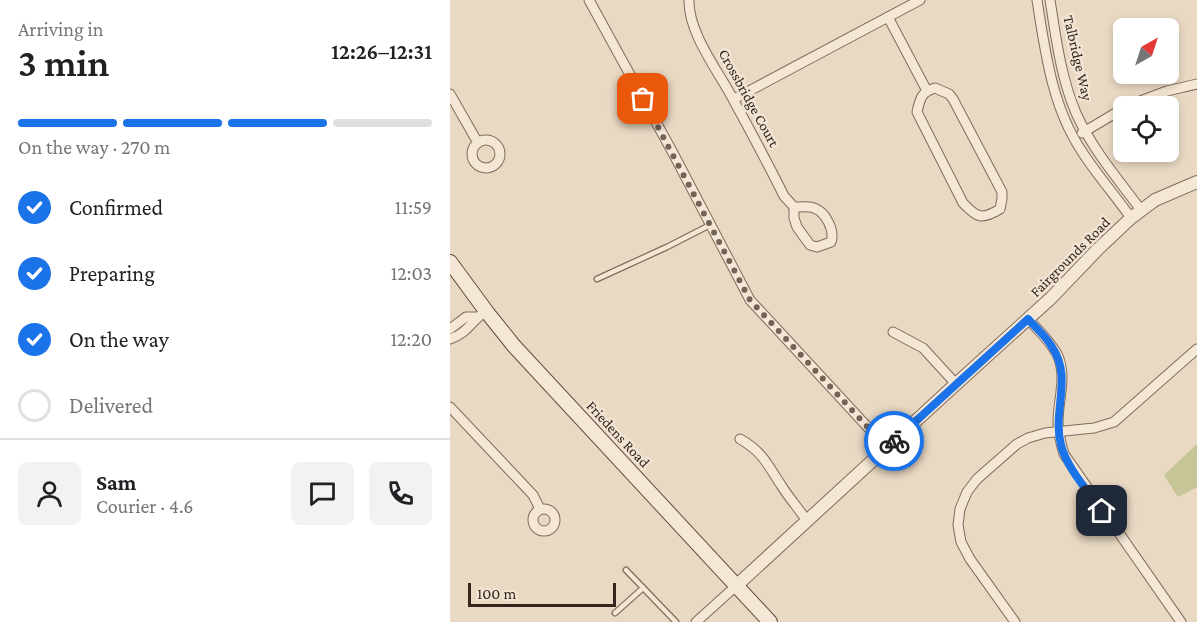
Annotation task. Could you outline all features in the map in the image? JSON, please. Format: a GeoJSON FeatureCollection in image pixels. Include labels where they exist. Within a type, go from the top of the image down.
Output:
{"type":"FeatureCollection","features":[{"type":"Feature","properties":{"kind":"main road","name":"Friedens Road"},"geometry":{"type":"LineString","coordinates":[[450,262],[481,314],[770,622]]}},
{"type":"Feature","properties":{"kind":"street"},"geometry":{"type":"LineString","coordinates":[[589,0],[750,300],[887,448]]}},
{"type":"Feature","properties":{"kind":"street","name":"Crossbridge Court"},"geometry":{"type":"LineString","coordinates":[[688,0],[688,9],[695,32],[734,99],[784,196],[794,207],[797,227],[810,245],[817,247],[831,242],[833,237],[824,215],[816,209],[794,207]]}},
{"type":"Feature","properties":{"kind":"street"},"geometry":{"type":"LineString","coordinates":[[734,99],[920,0]]}},
{"type":"Feature","properties":{"kind":"street","name":"Talbridge Way"},"geometry":{"type":"LineString","coordinates":[[1037,0],[1052,83],[1074,137],[1081,150],[1136,214]]}},
{"type":"Feature","properties":{"kind":"street","name":"Talbridge Way"},"geometry":{"type":"LineString","coordinates":[[1050,0],[1062,67],[1076,114],[1136,214]]}},
{"type":"Feature","properties":{"kind":"street"},"geometry":{"type":"LineString","coordinates":[[888,17],[927,90]]}},
{"type":"Feature","properties":{"kind":"street"},"geometry":{"type":"LineString","coordinates":[[1154,96],[1197,84]]}},
{"type":"Feature","properties":{"kind":"street"},"geometry":{"type":"LineString","coordinates":[[935,88],[949,94],[1002,192],[1000,209],[989,216],[981,217],[973,214],[963,203],[917,112],[921,98],[927,90],[935,88]]}},
{"type":"Feature","properties":{"kind":"street"},"geometry":{"type":"LineString","coordinates":[[450,94],[478,143]]}},
{"type":"Feature","properties":{"kind":"street"},"geometry":{"type":"LineString","coordinates":[[1074,137],[1113,114]]}},
{"type":"Feature","properties":{"kind":"street","name":"Fairgrounds Road"},"geometry":{"type":"LineString","coordinates":[[736,586],[1051,298],[1098,249],[1136,214],[1155,200],[1197,182]]}},
{"type":"Feature","properties":{"kind":"street"},"geometry":{"type":"LineString","coordinates":[[450,329],[466,317],[481,314]]}},
{"type":"Feature","properties":{"kind":"street"},"geometry":{"type":"LineString","coordinates":[[450,339],[471,326],[481,314]]}},
{"type":"Feature","properties":{"kind":"street"},"geometry":{"type":"LineString","coordinates":[[1028,319],[1053,347],[1062,369],[1058,432],[1064,454],[1181,622]]}},
{"type":"Feature","properties":{"kind":"street"},"geometry":{"type":"LineString","coordinates":[[893,332],[923,348],[956,384]]}},
{"type":"Feature","properties":{"kind":"street"},"geometry":{"type":"LineString","coordinates":[[1015,622],[970,559],[962,542],[958,525],[960,508],[967,492],[1017,444],[1028,438],[1045,433],[1094,428],[1114,422],[1197,349]]}},
{"type":"Feature","properties":{"kind":"street"},"geometry":{"type":"LineString","coordinates":[[450,407],[533,495],[540,509]]}},
{"type":"Feature","properties":{"kind":"street"},"geometry":{"type":"LineString","coordinates":[[740,439],[764,457],[807,521]]}},
{"type":"Feature","properties":{"kind":"street"},"geometry":{"type":"LineString","coordinates":[[696,622],[736,586]]}},
{"type":"Feature","properties":{"kind":"lane"},"geometry":{"type":"LineString","coordinates":[[597,279],[667,248],[710,225]]}},
{"type":"Feature","properties":{"kind":"lane"},"geometry":{"type":"LineString","coordinates":[[626,570],[676,622]]}},
{"type":"Feature","properties":{"kind":"lane"},"geometry":{"type":"LineString","coordinates":[[615,613],[643,588]]}},
{"type":"Feature","properties":{"kind":"green space"},"geometry":{"type":"Polygon","coordinates":[[[1197,444],[1197,487],[1178,497],[1164,475],[1197,444]]]}},
{"type":"Feature","properties":{"kind":"way so far"},"geometry":{"type":"LineString","coordinates":[[643,99],[750,300],[887,448],[894,441]]}},
{"type":"Feature","properties":{"kind":"route"},"geometry":{"type":"LineString","coordinates":[[894,441],[1028,319],[1053,347],[1062,369],[1058,432],[1064,454],[1102,511]]}}]}
